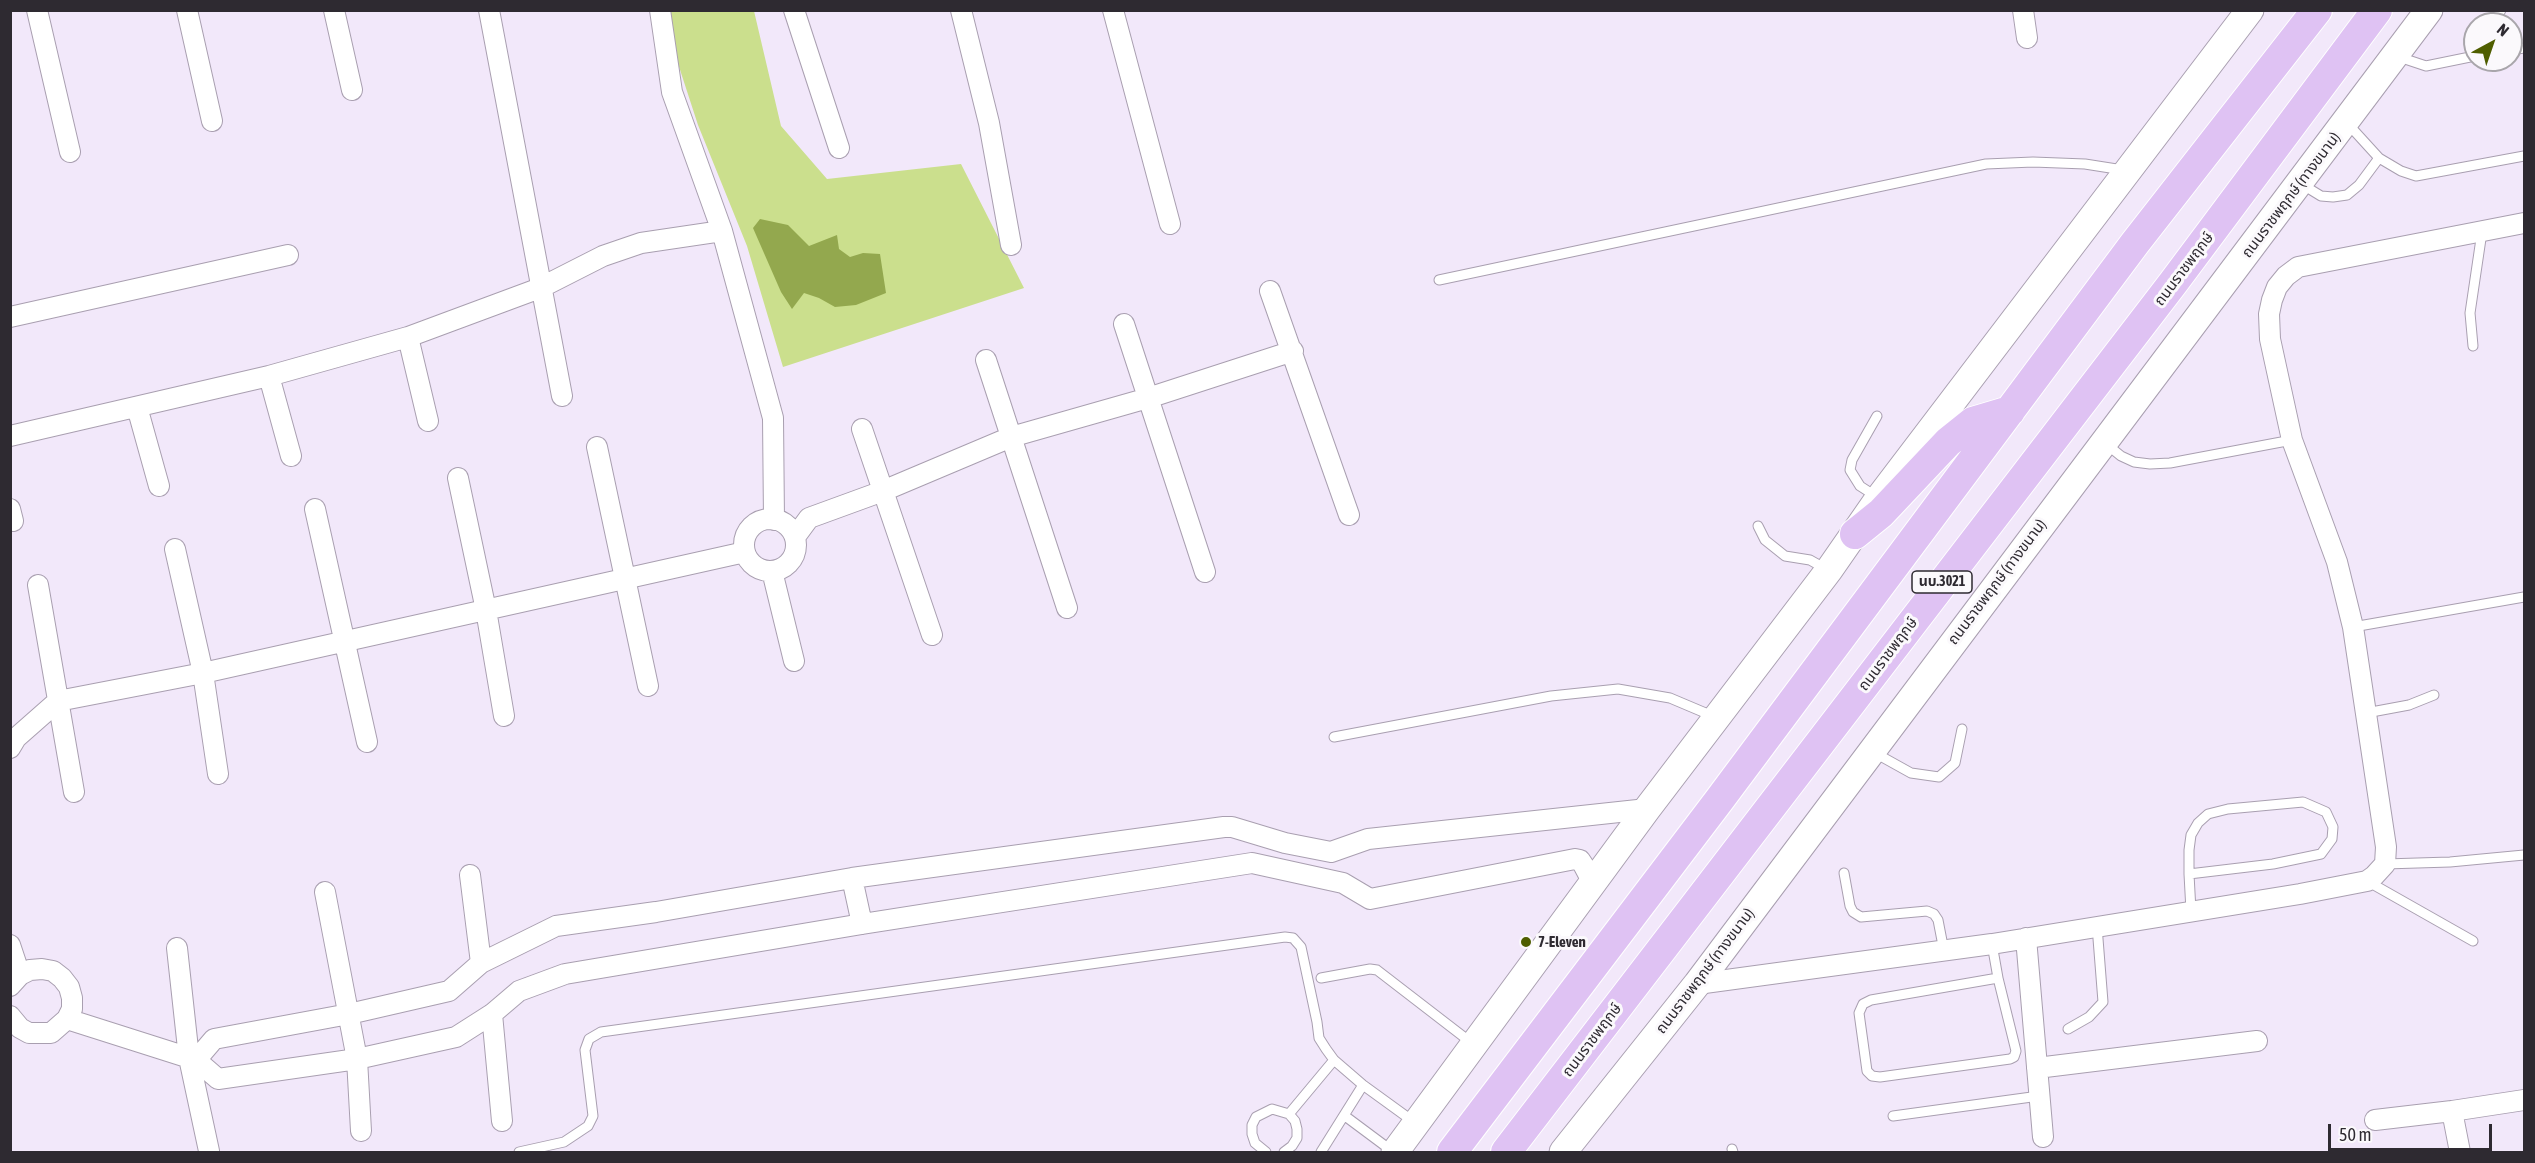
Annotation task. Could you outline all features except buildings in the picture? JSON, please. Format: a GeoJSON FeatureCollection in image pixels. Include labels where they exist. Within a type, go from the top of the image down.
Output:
{"type":"FeatureCollection","features":[{"type":"Feature","properties":{"kind":"main road"},"geometry":{"type":"LineString","coordinates":[[1394,1152],[1417,1124],[1647,809],[1855,534],[1879,498],[2250,10]]}},
{"type":"Feature","properties":{"kind":"main road","name":"นบ.3021"},"geometry":{"type":"LineString","coordinates":[[1452,1152],[1713,809],[2135,243],[2317,10]]}},
{"type":"Feature","properties":{"kind":"main road","name":"ถนนราชพฤกษ์"},"geometry":{"type":"LineString","coordinates":[[1506,1152],[2173,283],[2377,10]]}},
{"type":"Feature","properties":{"kind":"main road","name":"ถนนราชพฤกษ์ (ทางขนาน)"},"geometry":{"type":"LineString","coordinates":[[1563,1152],[1697,984],[2429,10]]}},
{"type":"Feature","properties":{"kind":"main road"},"geometry":{"type":"LineString","coordinates":[[1855,534],[1881,513],[1948,442],[1973,422],[2010,411]]}},
{"type":"Feature","properties":{"kind":"street"},"geometry":{"type":"LineString","coordinates":[[38,10],[70,152]]}},
{"type":"Feature","properties":{"kind":"street"},"geometry":{"type":"LineString","coordinates":[[187,10],[212,121]]}},
{"type":"Feature","properties":{"kind":"street"},"geometry":{"type":"LineString","coordinates":[[334,10],[352,90]]}},
{"type":"Feature","properties":{"kind":"street"},"geometry":{"type":"LineString","coordinates":[[489,10],[562,396]]}},
{"type":"Feature","properties":{"kind":"street"},"geometry":{"type":"LineString","coordinates":[[660,10],[672,92],[722,231],[773,418],[774,520]]}},
{"type":"Feature","properties":{"kind":"street"},"geometry":{"type":"LineString","coordinates":[[794,10],[839,148]]}},
{"type":"Feature","properties":{"kind":"street"},"geometry":{"type":"LineString","coordinates":[[961,10],[988,123],[1011,246]]}},
{"type":"Feature","properties":{"kind":"street"},"geometry":{"type":"LineString","coordinates":[[1113,10],[1170,224]]}},
{"type":"Feature","properties":{"kind":"street"},"geometry":{"type":"LineString","coordinates":[[2023,10],[2027,38]]}},
{"type":"Feature","properties":{"kind":"street"},"geometry":{"type":"LineString","coordinates":[[1697,984],[1992,944],[2367,881],[2385,864],[2386,847],[2353,627],[2337,562],[2292,440],[2270,339],[2272,300],[2277,287],[2298,267],[2524,223]]}},
{"type":"Feature","properties":{"kind":"street"},"geometry":{"type":"LineString","coordinates":[[10,436],[269,376],[408,337],[540,288],[603,256],[641,243],[722,231]]}},
{"type":"Feature","properties":{"kind":"street"},"geometry":{"type":"LineString","coordinates":[[10,317],[288,255]]}},
{"type":"Feature","properties":{"kind":"street"},"geometry":{"type":"LineString","coordinates":[[1270,291],[1349,515]]}},
{"type":"Feature","properties":{"kind":"street"},"geometry":{"type":"LineString","coordinates":[[1124,324],[1205,572]]}},
{"type":"Feature","properties":{"kind":"street"},"geometry":{"type":"LineString","coordinates":[[408,337],[428,421]]}},
{"type":"Feature","properties":{"kind":"street"},"geometry":{"type":"LineString","coordinates":[[795,537],[809,518],[883,491],[1011,436],[1148,399],[1293,351]]}},
{"type":"Feature","properties":{"kind":"street"},"geometry":{"type":"LineString","coordinates":[[986,360],[1067,608]]}},
{"type":"Feature","properties":{"kind":"street"},"geometry":{"type":"LineString","coordinates":[[269,376],[291,456]]}},
{"type":"Feature","properties":{"kind":"street"},"geometry":{"type":"LineString","coordinates":[[137,407],[159,486]]}},
{"type":"Feature","properties":{"kind":"street"},"geometry":{"type":"LineString","coordinates":[[862,429],[932,635]]}},
{"type":"Feature","properties":{"kind":"street"},"geometry":{"type":"LineString","coordinates":[[597,447],[627,579],[648,687]]}},
{"type":"Feature","properties":{"kind":"street"},"geometry":{"type":"LineString","coordinates":[[458,478],[486,610],[504,716]]}},
{"type":"Feature","properties":{"kind":"street"},"geometry":{"type":"LineString","coordinates":[[315,509],[343,641],[368,742]]}},
{"type":"Feature","properties":{"kind":"street"},"geometry":{"type":"LineString","coordinates":[[766,519],[774,520],[787,526],[795,537],[795,553],[787,566],[772,571],[758,568],[745,552],[746,535],[751,528],[766,519]]}},
{"type":"Feature","properties":{"kind":"street"},"geometry":{"type":"LineString","coordinates":[[175,549],[203,674],[218,774]]}},
{"type":"Feature","properties":{"kind":"street"},"geometry":{"type":"LineString","coordinates":[[10,748],[16,738],[58,701],[203,674],[745,552]]}},
{"type":"Feature","properties":{"kind":"street"},"geometry":{"type":"LineString","coordinates":[[772,571],[794,661]]}},
{"type":"Feature","properties":{"kind":"street"},"geometry":{"type":"LineString","coordinates":[[38,585],[74,792]]}},
{"type":"Feature","properties":{"kind":"street"},"geometry":{"type":"LineString","coordinates":[[192,1059],[214,1039],[349,1014],[449,991],[482,963],[556,926],[656,912],[852,878],[1224,827],[1232,827],[1285,843],[1331,852],[1368,839],[1647,809]]}},
{"type":"Feature","properties":{"kind":"street"},"geometry":{"type":"LineString","coordinates":[[67,1019],[192,1059],[218,1080],[357,1059],[456,1037],[492,1014],[519,991],[565,974],[862,924],[1252,863],[1343,883],[1370,899],[1575,859],[1580,860],[1593,883]]}},
{"type":"Feature","properties":{"kind":"street"},"geometry":{"type":"LineString","coordinates":[[470,875],[482,963]]}},
{"type":"Feature","properties":{"kind":"street"},"geometry":{"type":"LineString","coordinates":[[852,878],[862,924]]}},
{"type":"Feature","properties":{"kind":"street"},"geometry":{"type":"LineString","coordinates":[[325,892],[357,1059],[361,1131]]}},
{"type":"Feature","properties":{"kind":"street"},"geometry":{"type":"LineString","coordinates":[[2026,938],[2043,1137]]}},
{"type":"Feature","properties":{"kind":"street"},"geometry":{"type":"LineString","coordinates":[[10,945],[15,980],[30,970],[53,971],[69,987],[72,998],[72,1009],[67,1019],[51,1033],[40,1034],[20,1028],[11,1019]]}},
{"type":"Feature","properties":{"kind":"street"},"geometry":{"type":"LineString","coordinates":[[177,948],[192,1059],[209,1151]]}},
{"type":"Feature","properties":{"kind":"street"},"geometry":{"type":"LineString","coordinates":[[492,1014],[502,1121]]}},
{"type":"Feature","properties":{"kind":"street"},"geometry":{"type":"LineString","coordinates":[[2037,1068],[2257,1041]]}},
{"type":"Feature","properties":{"kind":"street"},"geometry":{"type":"LineString","coordinates":[[2375,1120],[2524,1100]]}},
{"type":"Feature","properties":{"kind":"street"},"geometry":{"type":"LineString","coordinates":[[2452,1111],[2460,1152]]}},
{"type":"Feature","properties":{"kind":"lane"},"geometry":{"type":"LineString","coordinates":[[2394,56],[2426,66],[2463,58]]}},
{"type":"Feature","properties":{"kind":"lane"},"geometry":{"type":"LineString","coordinates":[[2346,122],[2379,158],[2401,171],[2416,176],[2524,156]]}},
{"type":"Feature","properties":{"kind":"lane"},"geometry":{"type":"LineString","coordinates":[[2301,183],[2321,196],[2348,195],[2360,185],[2379,158]]}},
{"type":"Feature","properties":{"kind":"lane"},"geometry":{"type":"LineString","coordinates":[[1439,280],[1986,164],[2044,162],[2085,164],[2128,171]]}},
{"type":"Feature","properties":{"kind":"lane"},"geometry":{"type":"LineString","coordinates":[[2474,346],[2470,313],[2482,232]]}},
{"type":"Feature","properties":{"kind":"lane"},"geometry":{"type":"LineString","coordinates":[[1877,416],[1852,460],[1850,470],[1860,486],[1879,498]]}},
{"type":"Feature","properties":{"kind":"lane"},"geometry":{"type":"LineString","coordinates":[[2103,441],[2121,456],[2134,462],[2150,464],[2170,463],[2292,440]]}},
{"type":"Feature","properties":{"kind":"lane"},"geometry":{"type":"LineString","coordinates":[[1758,526],[1765,540],[1785,556],[1810,560],[1828,570]]}},
{"type":"Feature","properties":{"kind":"lane"},"geometry":{"type":"LineString","coordinates":[[2353,627],[2524,597]]}},
{"type":"Feature","properties":{"kind":"lane"},"geometry":{"type":"LineString","coordinates":[[1334,737],[1551,696],[1618,689],[1670,698],[1717,718]]}},
{"type":"Feature","properties":{"kind":"lane"},"geometry":{"type":"LineString","coordinates":[[2366,712],[2409,705],[2434,695]]}},
{"type":"Feature","properties":{"kind":"lane"},"geometry":{"type":"LineString","coordinates":[[1871,750],[1911,773],[1939,777],[1955,763],[1962,729]]}},
{"type":"Feature","properties":{"kind":"lane"},"geometry":{"type":"LineString","coordinates":[[2189,874],[2273,864],[2321,854],[2332,839],[2333,827],[2326,812],[2303,802],[2228,809],[2208,814],[2198,823],[2192,835],[2189,874],[2191,911]]}},
{"type":"Feature","properties":{"kind":"lane"},"geometry":{"type":"LineString","coordinates":[[2385,864],[2450,862],[2524,855]]}},
{"type":"Feature","properties":{"kind":"lane"},"geometry":{"type":"LineString","coordinates":[[1844,873],[1853,912],[1861,917],[1927,911],[1934,914],[1938,920],[1944,951]]}},
{"type":"Feature","properties":{"kind":"lane"},"geometry":{"type":"LineString","coordinates":[[2367,881],[2473,941]]}},
{"type":"Feature","properties":{"kind":"lane"},"geometry":{"type":"LineString","coordinates":[[2068,1029],[2089,1017],[2103,1002],[2097,926]]}},
{"type":"Feature","properties":{"kind":"lane"},"geometry":{"type":"LineString","coordinates":[[519,1152],[564,1142],[588,1126],[593,1116],[585,1050],[589,1039],[601,1032],[1285,937],[1293,938],[1300,947],[1319,1038],[1334,1060],[1417,1124]]}},
{"type":"Feature","properties":{"kind":"lane"},"geometry":{"type":"LineString","coordinates":[[1992,944],[2016,1051],[2014,1057],[1880,1077],[1872,1076],[1867,1071],[1858,1012],[1863,1004],[1871,1000],[1998,978]]}},
{"type":"Feature","properties":{"kind":"lane"},"geometry":{"type":"LineString","coordinates":[[1322,978],[1370,969],[1377,970],[1474,1045]]}},
{"type":"Feature","properties":{"kind":"lane"},"geometry":{"type":"LineString","coordinates":[[1289,1114],[1334,1060]]}},
{"type":"Feature","properties":{"kind":"lane"},"geometry":{"type":"LineString","coordinates":[[1321,1152],[1364,1085]]}},
{"type":"Feature","properties":{"kind":"lane"},"geometry":{"type":"LineString","coordinates":[[1893,1116],[2039,1096]]}},
{"type":"Feature","properties":{"kind":"lane"},"geometry":{"type":"LineString","coordinates":[[1266,1152],[1255,1143],[1252,1134],[1256,1117],[1272,1109],[1289,1114],[1295,1121],[1297,1138],[1293,1146],[1284,1152]]}},
{"type":"Feature","properties":{"kind":"lane"},"geometry":{"type":"LineString","coordinates":[[1345,1116],[1394,1152]]}},
{"type":"Feature","properties":{"kind":"shaded area"},"geometry":{"type":"Polygon","coordinates":[[[667,11],[754,11],[781,126],[827,179],[961,164],[1024,288],[783,367],[747,246],[698,125],[670,39],[667,11]]]}},
{"type":"Feature","properties":{"kind":"shaded area"},"geometry":{"type":"Polygon","coordinates":[[[760,219],[788,225],[809,246],[837,235],[839,249],[850,257],[863,253],[880,254],[886,293],[856,305],[835,307],[804,293],[792,309],[781,292],[753,228],[760,219]]]}},
{"type":"Feature","properties":{"kind":"place","name":"7-Eleven"},"geometry":{"type":"Point","coordinates":[1526,942]}}]}
